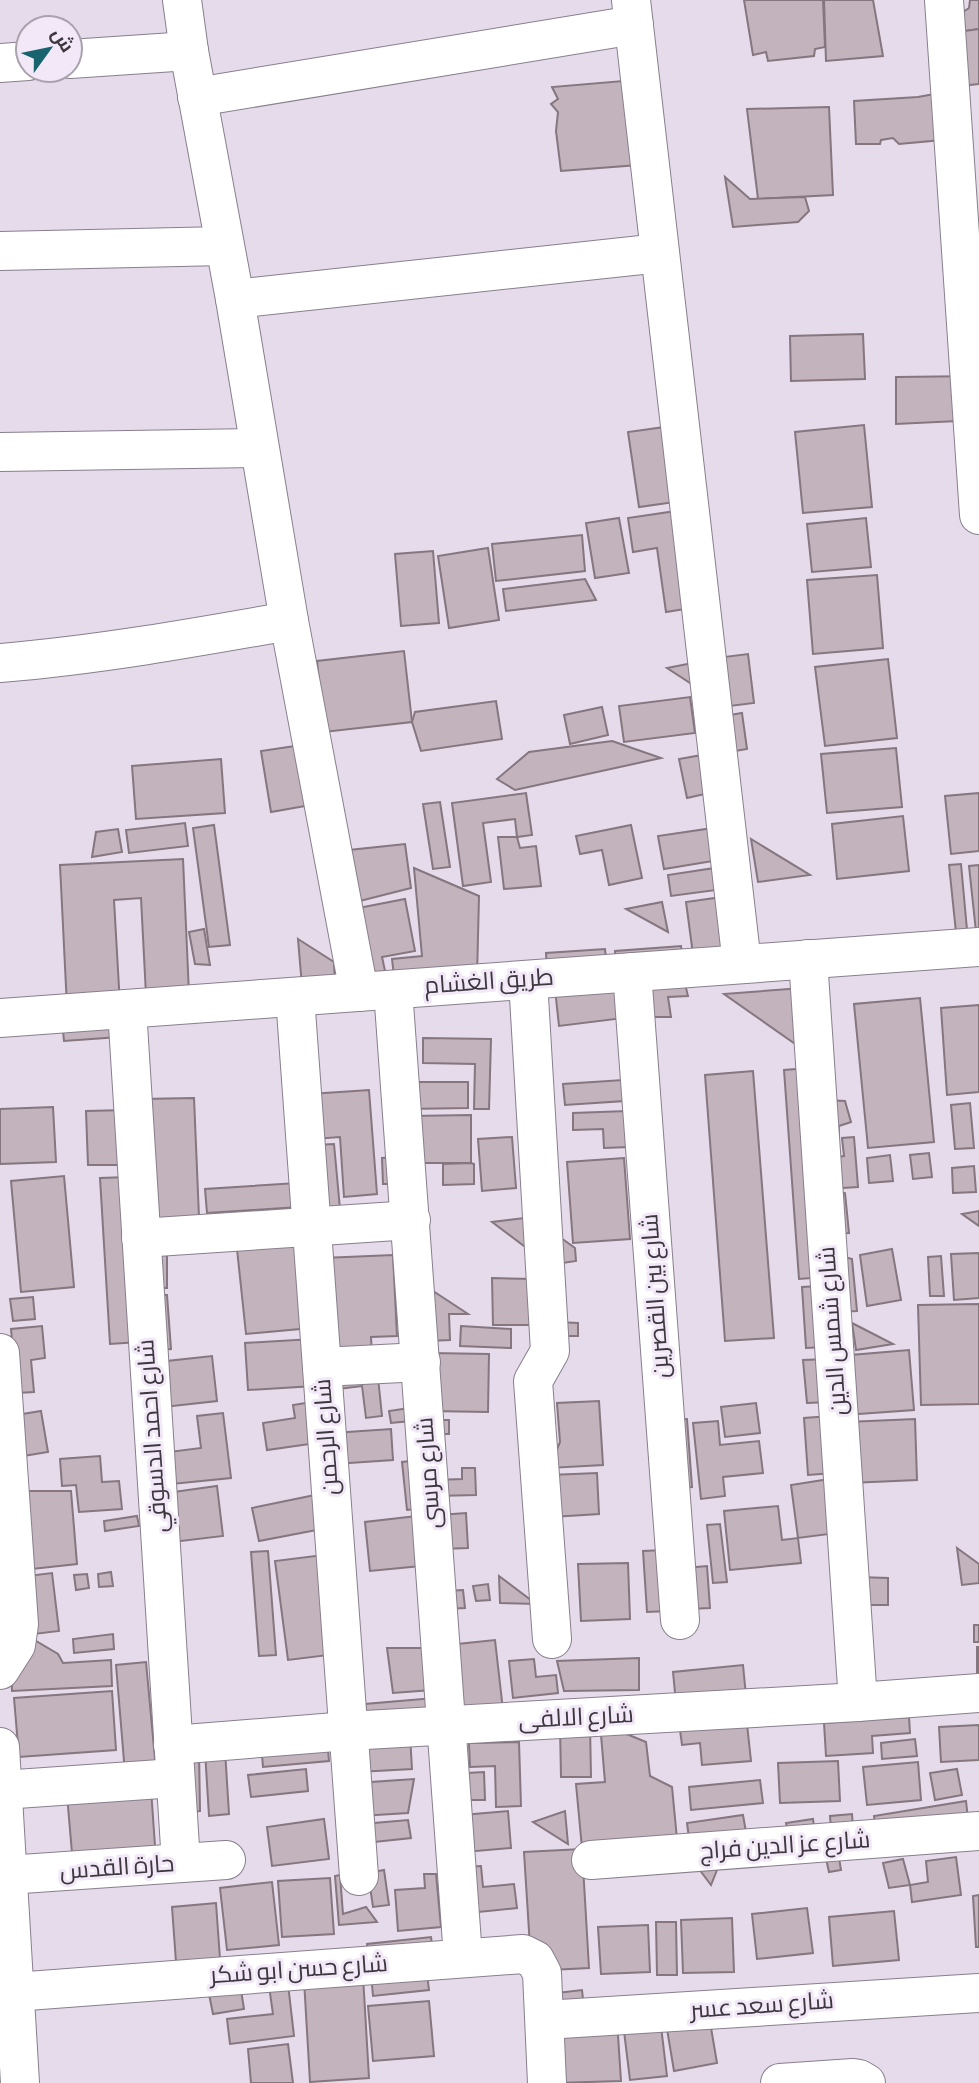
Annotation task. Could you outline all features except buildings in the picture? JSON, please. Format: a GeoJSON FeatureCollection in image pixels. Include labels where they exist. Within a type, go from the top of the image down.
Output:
{"type":"FeatureCollection","features":[{"type":"Feature","properties":{"kind":"street","name":"شارع مرسى"},"geometry":{"type":"LineString","coordinates":[[182,0],[289,621],[376,991],[411,1220],[463,1957]]}},
{"type":"Feature","properties":{"kind":"street"},"geometry":{"type":"LineString","coordinates":[[944,0],[979,515]]}},
{"type":"Feature","properties":{"kind":"street"},"geometry":{"type":"LineString","coordinates":[[197,97],[633,13],[742,964]]}},
{"type":"Feature","properties":{"kind":"street"},"geometry":{"type":"LineString","coordinates":[[84,58],[189,51]]}},
{"type":"Feature","properties":{"kind":"street"},"geometry":{"type":"LineString","coordinates":[[0,251],[224,246]]}},
{"type":"Feature","properties":{"kind":"street"},"geometry":{"type":"LineString","coordinates":[[234,299],[660,253]]}},
{"type":"Feature","properties":{"kind":"street"},"geometry":{"type":"LineString","coordinates":[[0,452],[259,448]]}},
{"type":"Feature","properties":{"kind":"street"},"geometry":{"type":"LineString","coordinates":[[0,663],[145,646],[289,621]]}},
{"type":"Feature","properties":{"kind":"street","name":"طريق الغشام"},"geometry":{"type":"LineString","coordinates":[[0,1018],[979,947]]}},
{"type":"Feature","properties":{"kind":"street","name":"شارع شمس الدين"},"geometry":{"type":"LineString","coordinates":[[808,959],[858,1702]]}},
{"type":"Feature","properties":{"kind":"street","name":"شارع بين القصرين"},"geometry":{"type":"LineString","coordinates":[[632,972],[680,1620]]}},
{"type":"Feature","properties":{"kind":"street"},"geometry":{"type":"LineString","coordinates":[[528,979],[550,1351],[533,1381],[552,1639]]}},
{"type":"Feature","properties":{"kind":"street","name":"شارع الرحمن"},"geometry":{"type":"LineString","coordinates":[[295,997],[359,1877]]}},
{"type":"Feature","properties":{"kind":"street","name":"شارع احمد الدسوقي"},"geometry":{"type":"LineString","coordinates":[[127,1009],[181,1863]]}},
{"type":"Feature","properties":{"kind":"street"},"geometry":{"type":"LineString","coordinates":[[141,1238],[411,1220]]}},
{"type":"Feature","properties":{"kind":"street"},"geometry":{"type":"LineString","coordinates":[[0,1353],[19,1624],[16,1645],[0,1670]]}},
{"type":"Feature","properties":{"kind":"street"},"geometry":{"type":"LineString","coordinates":[[322,1367],[421,1362]]}},
{"type":"Feature","properties":{"kind":"street","name":"شارع الالفى"},"geometry":{"type":"LineString","coordinates":[[2,1801],[174,1762],[348,1731],[979,1693]]}},
{"type":"Feature","properties":{"kind":"street"},"geometry":{"type":"LineString","coordinates":[[0,1747],[7,1875],[7,1992],[20,2083]]}},
{"type":"Feature","properties":{"kind":"street","name":"شارع عز الدين فراج"},"geometry":{"type":"LineString","coordinates":[[591,1860],[979,1831]]}},
{"type":"Feature","properties":{"kind":"street","name":"حارة القدس"},"geometry":{"type":"LineString","coordinates":[[7,1875],[226,1860]]}},
{"type":"Feature","properties":{"kind":"street","name":"شارع حسن ابو شكر"},"geometry":{"type":"LineString","coordinates":[[7,1992],[516,1954],[530,1956],[542,1973],[545,2020]]}},
{"type":"Feature","properties":{"kind":"street","name":"شارع سعد عسر"},"geometry":{"type":"LineString","coordinates":[[545,2020],[979,1993]]}},
{"type":"Feature","properties":{"kind":"street"},"geometry":{"type":"LineString","coordinates":[[545,2020],[547,2083]]}},
{"type":"Feature","properties":{"kind":"street"},"geometry":{"type":"LineString","coordinates":[[780,2083],[853,2078],[866,2083]]}}]}
